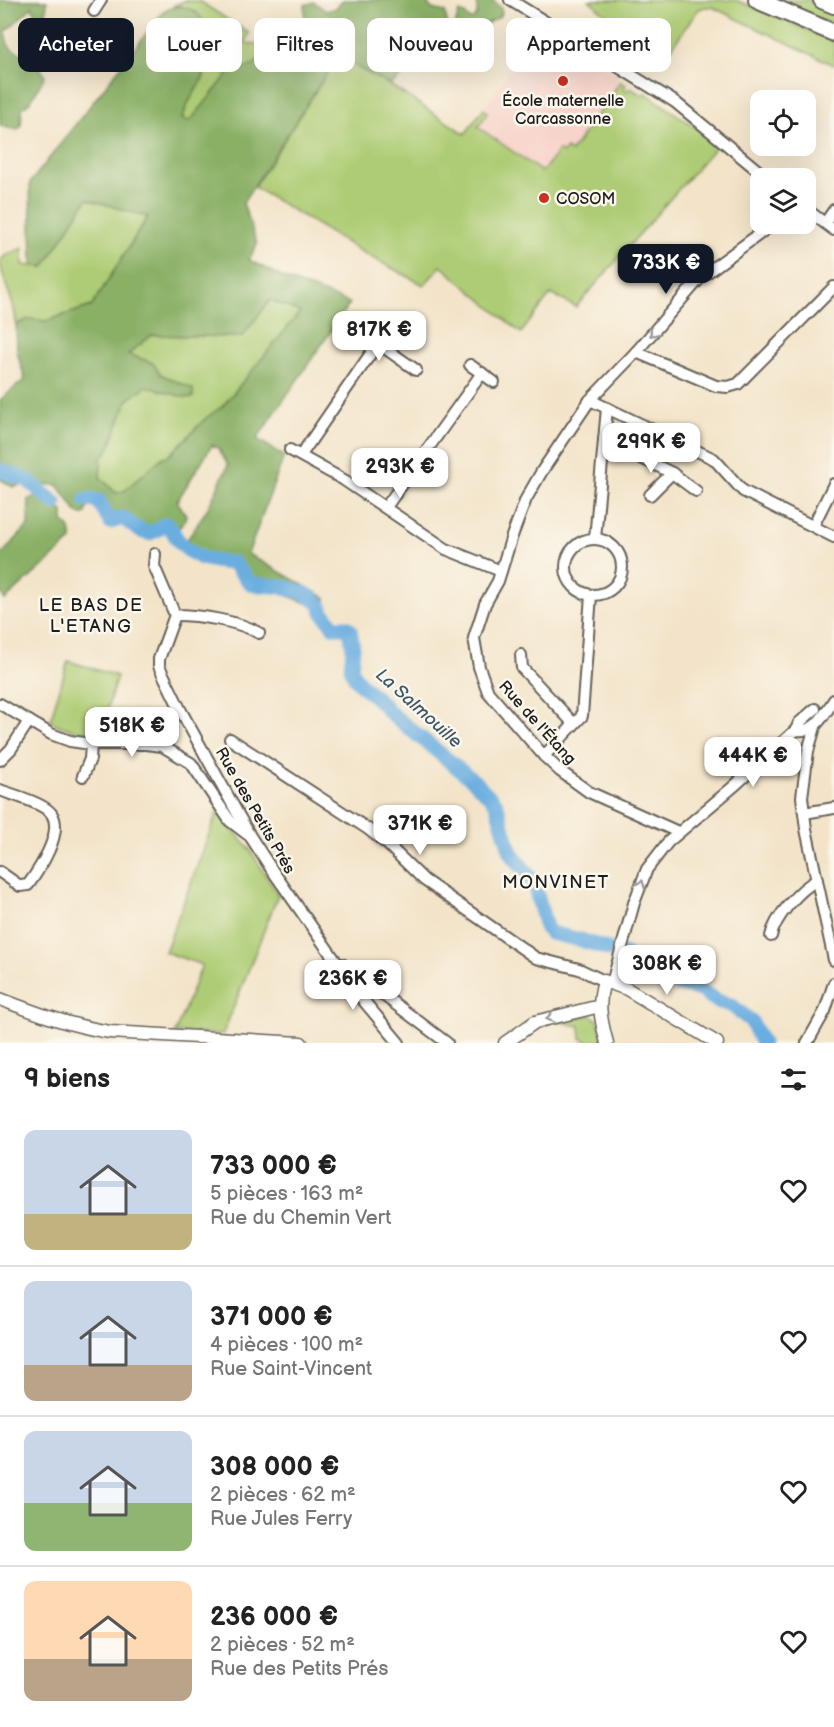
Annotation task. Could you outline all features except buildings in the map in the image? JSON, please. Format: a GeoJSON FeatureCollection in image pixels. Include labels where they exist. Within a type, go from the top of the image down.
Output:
{"type":"FeatureCollection","features":[{"type":"Feature","properties":{"kind":"highway"},"geometry":{"type":"LineString","coordinates":[[757,0],[834,33]]}},
{"type":"Feature","properties":{"kind":"highway"},"geometry":{"type":"LineString","coordinates":[[822,0],[834,5]]}},
{"type":"Feature","properties":{"kind":"street"},"geometry":{"type":"LineString","coordinates":[[94,11],[101,0]]}},
{"type":"Feature","properties":{"kind":"street"},"geometry":{"type":"LineString","coordinates":[[510,0],[675,102],[755,168]]}},
{"type":"Feature","properties":{"kind":"street"},"geometry":{"type":"LineString","coordinates":[[816,216],[830,226],[834,210]]}},
{"type":"Feature","properties":{"kind":"street","name":"Rue de l'Étang"},"geometry":{"type":"LineString","coordinates":[[678,832],[589,792],[544,756],[488,692],[479,667],[474,638],[485,604],[498,581],[526,500],[542,471],[590,400],[636,352],[701,277],[759,234]]}},
{"type":"Feature","properties":{"kind":"street"},"geometry":{"type":"LineString","coordinates":[[636,352],[716,386],[728,387],[738,384],[834,287]]}},
{"type":"Feature","properties":{"kind":"street"},"geometry":{"type":"LineString","coordinates":[[359,330],[416,370]]}},
{"type":"Feature","properties":{"kind":"street"},"geometry":{"type":"LineString","coordinates":[[378,343],[296,453],[386,507],[446,549],[501,571]]}},
{"type":"Feature","properties":{"kind":"street"},"geometry":{"type":"LineString","coordinates":[[470,365],[494,382]]}},
{"type":"Feature","properties":{"kind":"street"},"geometry":{"type":"LineString","coordinates":[[386,507],[482,373]]}},
{"type":"Feature","properties":{"kind":"street"},"geometry":{"type":"LineString","coordinates":[[590,400],[714,459],[743,491],[834,537]]}},
{"type":"Feature","properties":{"kind":"street"},"geometry":{"type":"LineString","coordinates":[[595,539],[607,408]]}},
{"type":"Feature","properties":{"kind":"street"},"geometry":{"type":"LineString","coordinates":[[604,440],[672,473],[696,491]]}},
{"type":"Feature","properties":{"kind":"street"},"geometry":{"type":"LineString","coordinates":[[650,495],[672,473]]}},
{"type":"Feature","properties":{"kind":"street"},"geometry":{"type":"LineString","coordinates":[[813,526],[834,484]]}},
{"type":"Feature","properties":{"kind":"street"},"geometry":{"type":"LineString","coordinates":[[595,539],[611,545],[621,560],[622,569],[620,578],[608,591],[591,595],[574,587],[566,570],[570,552],[577,545],[595,539]]}},
{"type":"Feature","properties":{"kind":"street"},"geometry":{"type":"LineString","coordinates":[[155,554],[154,566],[176,615],[187,615],[248,627],[260,633]]}},
{"type":"Feature","properties":{"kind":"street"},"geometry":{"type":"LineString","coordinates":[[544,756],[582,716],[591,595]]}},
{"type":"Feature","properties":{"kind":"street","name":"Rue des Petits Prés"},"geometry":{"type":"LineString","coordinates":[[176,615],[159,659],[160,671],[250,836],[363,1000],[399,1043]]}},
{"type":"Feature","properties":{"kind":"street"},"geometry":{"type":"LineString","coordinates":[[521,655],[522,668],[574,724]]}},
{"type":"Feature","properties":{"kind":"street"},"geometry":{"type":"LineString","coordinates":[[834,700],[815,727],[802,782],[804,813],[834,960]]}},
{"type":"Feature","properties":{"kind":"street"},"geometry":{"type":"LineString","coordinates":[[0,704],[51,734],[70,741],[91,744],[154,744],[191,763],[230,821],[250,836]]}},
{"type":"Feature","properties":{"kind":"street"},"geometry":{"type":"LineString","coordinates":[[607,1043],[599,1013],[600,994],[618,964],[634,903],[647,869],[678,832],[733,787],[815,709]]}},
{"type":"Feature","properties":{"kind":"street"},"geometry":{"type":"LineString","coordinates":[[0,760],[11,749],[29,721]]}},
{"type":"Feature","properties":{"kind":"street"},"geometry":{"type":"LineString","coordinates":[[795,730],[805,731],[815,727]]}},
{"type":"Feature","properties":{"kind":"street"},"geometry":{"type":"LineString","coordinates":[[230,739],[368,829],[424,880],[536,958],[579,969],[627,989],[717,1043]]}},
{"type":"Feature","properties":{"kind":"street"},"geometry":{"type":"LineString","coordinates":[[83,776],[90,759],[91,744]]}},
{"type":"Feature","properties":{"kind":"street"},"geometry":{"type":"LineString","coordinates":[[0,790],[45,808],[52,814],[56,825],[56,835],[28,885],[20,886],[0,872]]}},
{"type":"Feature","properties":{"kind":"street"},"geometry":{"type":"LineString","coordinates":[[804,813],[834,808]]}},
{"type":"Feature","properties":{"kind":"street"},"geometry":{"type":"LineString","coordinates":[[771,936],[774,925],[806,886],[817,880]]}},
{"type":"Feature","properties":{"kind":"street","name":"Rue des Petits Prés"},"geometry":{"type":"LineString","coordinates":[[334,958],[447,1043]]}},
{"type":"Feature","properties":{"kind":"street"},"geometry":{"type":"LineString","coordinates":[[807,1043],[825,1011],[834,983]]}},
{"type":"Feature","properties":{"kind":"street"},"geometry":{"type":"LineString","coordinates":[[0,999],[82,1028],[110,1032],[300,1043]]}},
{"type":"Feature","properties":{"kind":"street"},"geometry":{"type":"LineString","coordinates":[[505,1043],[536,1022],[600,1006]]}},
{"type":"Feature","properties":{"kind":"shaded area"},"geometry":{"type":"Polygon","coordinates":[[[509,72],[613,72],[618,76],[616,79],[620,82],[571,152],[565,149],[538,187],[465,135],[509,72]]]}},
{"type":"Feature","properties":{"kind":"green space"},"geometry":{"type":"Polygon","coordinates":[[[0,0],[47,0],[44,18],[39,18],[32,7],[6,31],[8,44],[18,53],[18,72],[43,72],[45,76],[30,102],[22,108],[21,126],[17,130],[0,126],[0,0]]]}},
{"type":"Feature","properties":{"kind":"green space"},"geometry":{"type":"Polygon","coordinates":[[[343,0],[428,0],[426,2],[432,9],[445,12],[446,18],[367,18],[367,72],[408,72],[390,85],[355,66],[355,18],[304,18],[305,5],[314,2],[326,11],[336,8],[343,0]]]}},
{"type":"Feature","properties":{"kind":"green space"},"geometry":{"type":"Polygon","coordinates":[[[474,0],[492,0],[501,8],[502,13],[494,20],[494,18],[474,18],[477,15],[477,4],[474,0]]]}},
{"type":"Feature","properties":{"kind":"green space"},"geometry":{"type":"Polygon","coordinates":[[[589,0],[736,0],[834,41],[834,65],[712,7],[698,10],[671,49],[671,18],[610,18],[589,0]]]}},
{"type":"Feature","properties":{"kind":"green space"},"geometry":{"type":"Polygon","coordinates":[[[772,0],[809,0],[834,11],[834,26],[772,0]]]}},
{"type":"Feature","properties":{"kind":"green space"},"geometry":{"type":"Polygon","coordinates":[[[184,1],[199,1],[226,18],[190,18],[182,6],[173,6],[184,1]]]}},
{"type":"Feature","properties":{"kind":"green space"},"geometry":{"type":"Polygon","coordinates":[[[176,7],[189,9],[201,18],[158,18],[163,12],[176,7]]]}},
{"type":"Feature","properties":{"kind":"green space"},"geometry":{"type":"Polygon","coordinates":[[[459,12],[468,18],[457,18],[459,12]]]}},
{"type":"Feature","properties":{"kind":"green space"},"geometry":{"type":"Polygon","coordinates":[[[242,29],[249,33],[245,43],[254,44],[254,65],[242,68],[242,29]]]}},
{"type":"Feature","properties":{"kind":"green space"},"geometry":{"type":"Polygon","coordinates":[[[146,34],[146,72],[203,72],[204,76],[187,105],[182,119],[190,121],[230,72],[242,72],[242,68],[254,65],[254,72],[328,72],[243,203],[257,244],[249,260],[286,279],[350,303],[257,439],[284,456],[248,554],[326,598],[326,607],[320,608],[264,587],[249,586],[240,579],[228,563],[203,565],[197,563],[190,555],[184,545],[209,506],[228,465],[218,448],[212,445],[177,501],[186,515],[182,525],[171,531],[162,526],[153,539],[148,540],[121,520],[107,521],[93,505],[87,508],[86,513],[82,515],[77,513],[58,485],[25,484],[13,487],[0,479],[0,400],[25,379],[17,352],[16,325],[29,319],[46,321],[92,306],[148,217],[87,199],[44,267],[32,265],[30,183],[116,72],[134,72],[134,49],[146,34]],[[270,300],[242,337],[152,335],[128,354],[153,363],[160,374],[193,389],[193,398],[146,386],[127,401],[109,449],[101,459],[100,477],[116,493],[124,491],[162,458],[170,455],[206,418],[223,406],[300,312],[270,300]]]}},
{"type":"Feature","properties":{"kind":"green space","name":"COSOM"},"geometry":{"type":"Polygon","coordinates":[[[355,66],[390,85],[465,134],[483,109],[488,112],[478,127],[542,172],[559,150],[563,153],[566,149],[571,152],[620,82],[626,85],[624,88],[627,91],[630,88],[642,95],[645,93],[719,143],[576,307],[551,294],[521,333],[441,266],[424,285],[367,255],[254,187],[328,72],[355,72],[355,66]]]}},
{"type":"Feature","properties":{"kind":"green space"},"geometry":{"type":"Polygon","coordinates":[[[203,72],[230,72],[191,121],[182,120],[187,105],[204,76],[203,72]]]}},
{"type":"Feature","properties":{"kind":"green space"},"geometry":{"type":"Polygon","coordinates":[[[87,199],[148,216],[92,306],[46,321],[29,319],[16,325],[14,308],[0,261],[6,255],[23,248],[23,265],[44,267],[87,199]]]}},
{"type":"Feature","properties":{"kind":"green space"},"geometry":{"type":"Polygon","coordinates":[[[270,300],[301,312],[223,406],[206,418],[170,455],[162,458],[124,491],[116,493],[100,477],[101,459],[109,448],[127,401],[146,386],[184,397],[192,389],[160,374],[153,363],[128,354],[152,335],[242,337],[270,300]]]}},
{"type":"Feature","properties":{"kind":"green space"},"geometry":{"type":"Polygon","coordinates":[[[36,496],[63,511],[63,521],[70,529],[72,540],[5,600],[0,591],[0,556],[28,526],[29,499],[36,496]]]}},
{"type":"Feature","properties":{"kind":"green space"},"geometry":{"type":"Polygon","coordinates":[[[68,661],[117,676],[107,710],[109,712],[105,732],[77,731],[50,721],[68,661]]]}},
{"type":"Feature","properties":{"kind":"green space"},"geometry":{"type":"Polygon","coordinates":[[[217,813],[249,848],[278,895],[223,1034],[175,1033],[202,965],[165,952],[217,813]]]}},
{"type":"Feature","properties":{"kind":"green space"},"geometry":{"type":"Polygon","coordinates":[[[590,1015],[598,1020],[604,1042],[589,1043],[581,1038],[580,1026],[560,1022],[590,1015]]]}},
{"type":"Feature","properties":{"kind":"waterway","name":"La Salmouille"},"geometry":{"type":"LineString","coordinates":[[0,470],[27,480],[55,503]]}},
{"type":"Feature","properties":{"kind":"waterway","name":"La Salmouille"},"geometry":{"type":"LineString","coordinates":[[86,500],[99,501],[110,522],[123,518],[139,530],[148,533],[166,524],[189,551],[209,560],[233,563],[251,584],[284,587],[306,594],[319,603],[334,627],[347,627],[350,630],[353,648],[351,670],[358,682],[388,711],[475,782],[496,803],[511,853],[533,881],[546,927],[550,933],[617,952]]}},
{"type":"Feature","properties":{"kind":"waterway","name":"La Salmouille"},"geometry":{"type":"LineString","coordinates":[[625,954],[665,980],[700,990],[717,1001],[731,1005],[751,1021],[762,1043]]}},
{"type":"Feature","properties":{"kind":"place","name":"École maternelle Carcassonne"},"geometry":{"type":"Point","coordinates":[563,81]}},
{"type":"Feature","properties":{"kind":"place","name":"COSOM"},"geometry":{"type":"Point","coordinates":[544,198]}},
{"type":"Feature","properties":{"kind":"district","name":"LE BAS DE L'ETANG"},"geometry":{"type":"Point","coordinates":[91,615]}},
{"type":"Feature","properties":{"kind":"district","name":"MONVINET"},"geometry":{"type":"Point","coordinates":[556,882]}}]}
